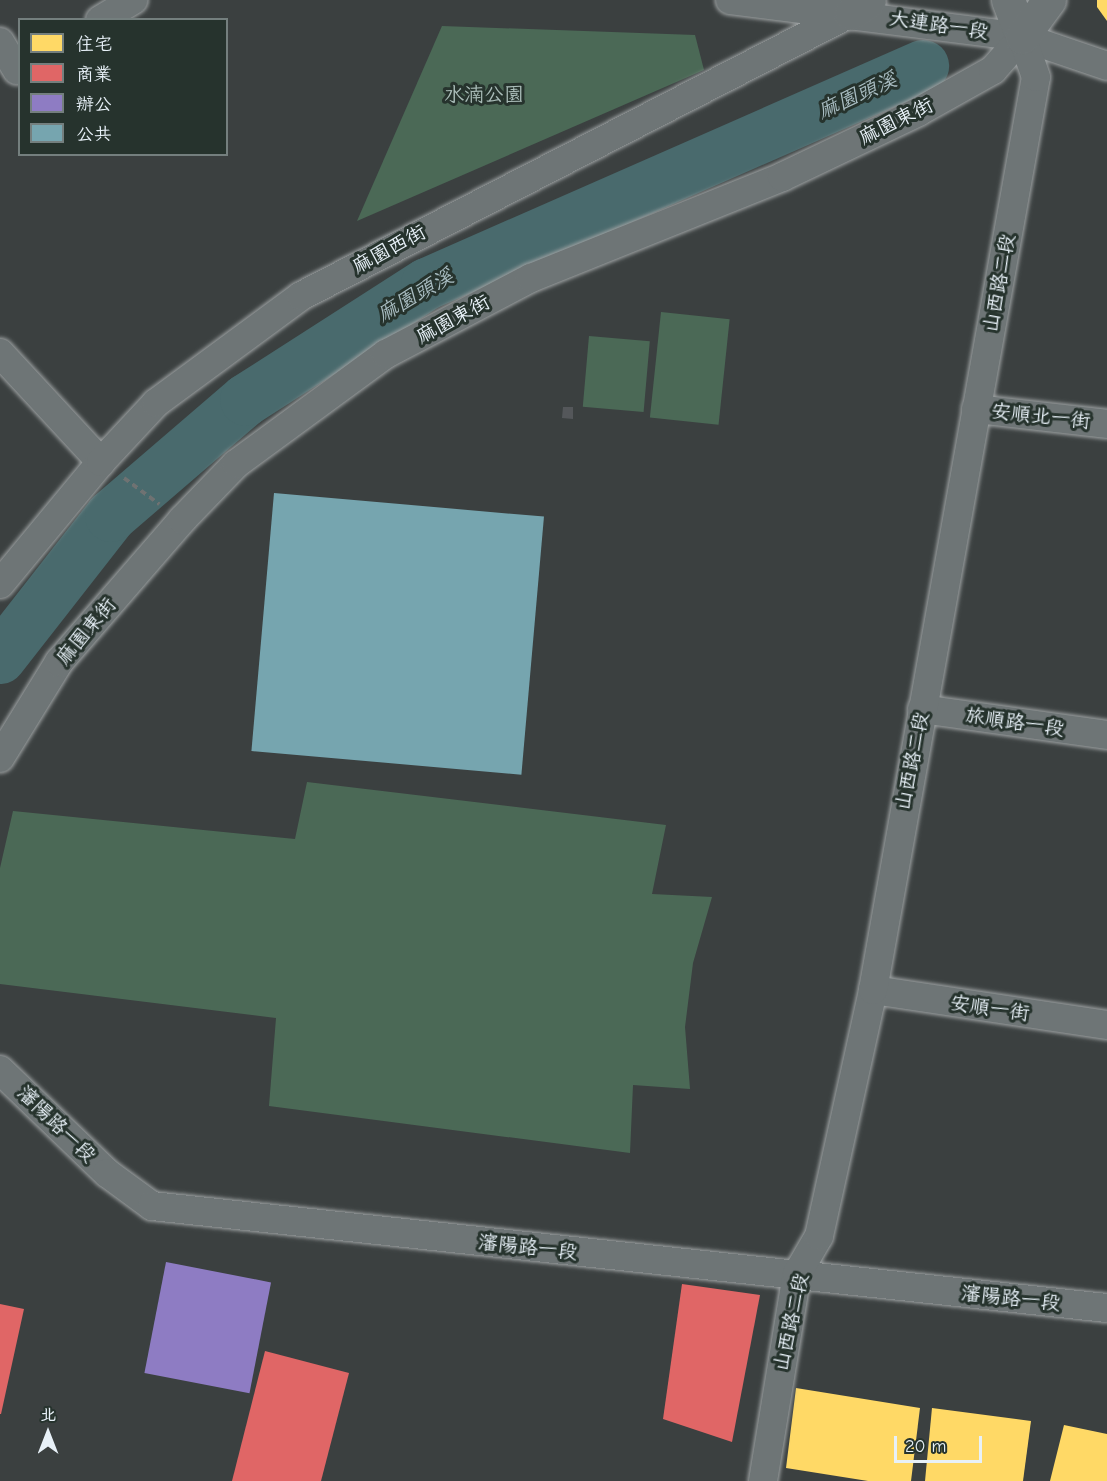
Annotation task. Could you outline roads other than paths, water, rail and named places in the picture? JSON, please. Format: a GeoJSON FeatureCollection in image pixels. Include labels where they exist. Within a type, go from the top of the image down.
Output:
{"type":"FeatureCollection","features":[{"type":"Feature","properties":{"kind":"street"},"geometry":{"type":"LineString","coordinates":[[103,18],[133,0]]}},
{"type":"Feature","properties":{"kind":"street","name":"大連路一段"},"geometry":{"type":"LineString","coordinates":[[730,0],[860,7],[1022,36],[1107,66]]}},
{"type":"Feature","properties":{"kind":"street","name":"山西路二段"},"geometry":{"type":"LineString","coordinates":[[765,1481],[797,1274],[819,1236],[873,990],[1036,77],[1008,0]]}},
{"type":"Feature","properties":{"kind":"street"},"geometry":{"type":"LineString","coordinates":[[1022,36],[1049,0]]}},
{"type":"Feature","properties":{"kind":"street","name":"麻園西街"},"geometry":{"type":"LineString","coordinates":[[0,584],[101,462],[156,403],[301,296],[860,7]]}},
{"type":"Feature","properties":{"kind":"street","name":"麻園東街"},"geometry":{"type":"LineString","coordinates":[[0,758],[59,662],[182,520],[236,464],[386,354],[531,278],[782,177],[918,112],[993,70],[1022,36]]}},
{"type":"Feature","properties":{"kind":"street"},"geometry":{"type":"LineString","coordinates":[[0,42],[12,72]]}},
{"type":"Feature","properties":{"kind":"street"},"geometry":{"type":"LineString","coordinates":[[0,353],[101,462]]}},
{"type":"Feature","properties":{"kind":"street","name":"安順北一街"},"geometry":{"type":"LineString","coordinates":[[976,410],[1107,423]]}},
{"type":"Feature","properties":{"kind":"street","name":"旅順路一段"},"geometry":{"type":"LineString","coordinates":[[922,710],[1107,735]]}},
{"type":"Feature","properties":{"kind":"street","name":"安順一街"},"geometry":{"type":"LineString","coordinates":[[873,990],[1107,1025]]}},
{"type":"Feature","properties":{"kind":"street","name":"瀋陽路一段"},"geometry":{"type":"LineString","coordinates":[[0,1070],[107,1173],[152,1206],[1107,1308]]}},
{"type":"Feature","properties":{"kind":"waterway","name":"麻園頭溪"},"geometry":{"type":"LineString","coordinates":[[0,658],[111,516],[246,400],[427,284],[923,66]]}},
{"type":"Feature","properties":{"kind":"park label","name":"水湳公園"},"geometry":{"type":"Point","coordinates":[484,94]}}]}
